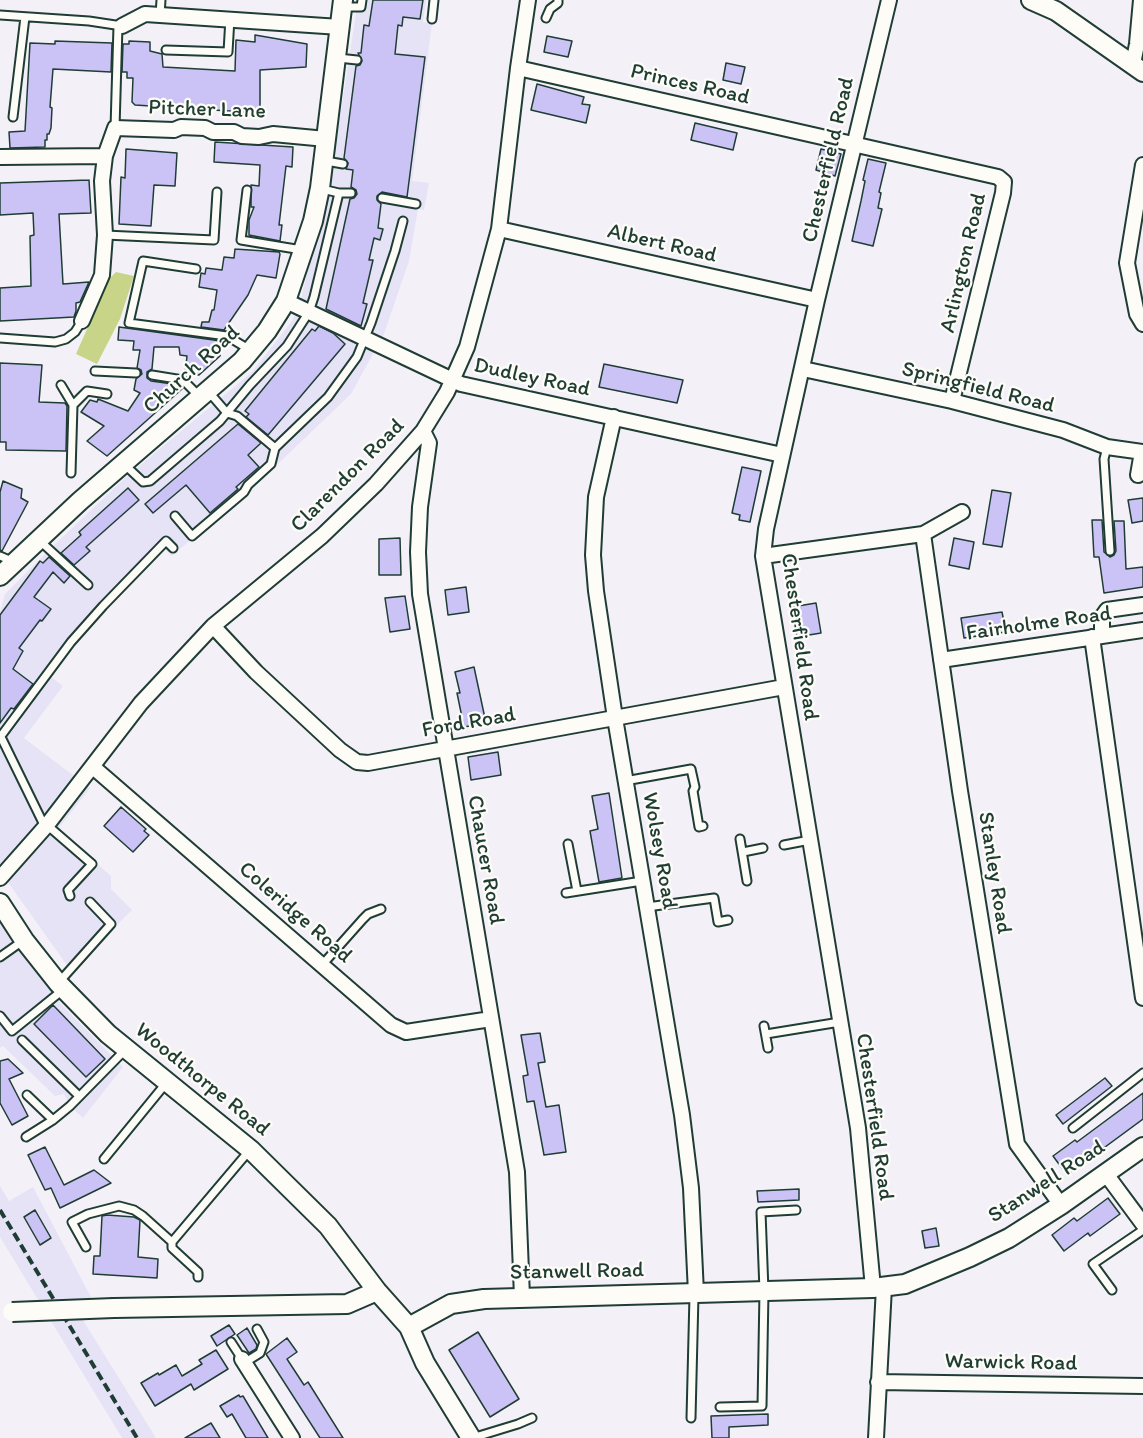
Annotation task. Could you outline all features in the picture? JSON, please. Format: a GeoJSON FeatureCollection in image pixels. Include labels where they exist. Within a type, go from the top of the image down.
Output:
{"type":"FeatureCollection","features":[{"type":"Feature","properties":{"kind":"street","name":"Clarendon Road"},"geometry":{"type":"LineString","coordinates":[[0,878],[46,826],[141,703],[213,626],[322,536],[376,484],[423,431],[447,392],[467,347],[499,229],[528,0]]}},
{"type":"Feature","properties":{"kind":"street","name":"Chesterfield Road"},"geometry":{"type":"LineString","coordinates":[[876,1438],[879,1287],[858,1128],[763,556],[766,529],[817,300],[889,0]]}},
{"type":"Feature","properties":{"kind":"street"},"geometry":{"type":"LineString","coordinates":[[1031,0],[1056,11],[1138,68]]}},
{"type":"Feature","properties":{"kind":"street"},"geometry":{"type":"LineString","coordinates":[[1138,68],[1137,44],[1142,0]]}},
{"type":"Feature","properties":{"kind":"street","name":"Church Road"},"geometry":{"type":"LineString","coordinates":[[0,576],[7,559],[38,539],[251,351],[286,301],[304,251],[320,188],[342,4]]}},
{"type":"Feature","properties":{"kind":"street"},"geometry":{"type":"LineString","coordinates":[[120,26],[145,14],[340,27]]}},
{"type":"Feature","properties":{"kind":"street","name":"Princes Road"},"geometry":{"type":"LineString","coordinates":[[518,68],[853,144]]}},
{"type":"Feature","properties":{"kind":"street","name":"Pitcher Lane"},"geometry":{"type":"LineString","coordinates":[[82,321],[102,274],[105,235],[102,181],[105,156],[115,128],[174,130],[181,127],[205,128],[213,132],[234,132],[242,136],[259,137],[273,134],[326,139]]}},
{"type":"Feature","properties":{"kind":"street","name":"Arlington Road"},"geometry":{"type":"LineString","coordinates":[[853,144],[998,177],[1004,182],[952,401]]}},
{"type":"Feature","properties":{"kind":"street"},"geometry":{"type":"LineString","coordinates":[[0,158],[105,156]]}},
{"type":"Feature","properties":{"kind":"street"},"geometry":{"type":"LineString","coordinates":[[1143,165],[1127,263],[1137,314],[1143,324]]}},
{"type":"Feature","properties":{"kind":"street","name":"Albert Road"},"geometry":{"type":"LineString","coordinates":[[499,229],[817,300]]}},
{"type":"Feature","properties":{"kind":"street","name":"Dudley Road"},"geometry":{"type":"LineString","coordinates":[[286,301],[461,384],[782,455]]}},
{"type":"Feature","properties":{"kind":"street","name":"Springfield Road"},"geometry":{"type":"LineString","coordinates":[[803,369],[952,401],[1063,430],[1107,447],[1143,452],[1138,475]]}},
{"type":"Feature","properties":{"kind":"street","name":"Wolsey Road"},"geometry":{"type":"LineString","coordinates":[[614,417],[596,496],[593,555],[596,591],[615,718],[682,1115],[691,1188],[695,1293]]}},
{"type":"Feature","properties":{"kind":"street","name":"Chaucer Road"},"geometry":{"type":"LineString","coordinates":[[423,431],[429,442],[429,452],[420,507],[418,552],[420,584],[445,749],[517,1172],[522,1297]]}},
{"type":"Feature","properties":{"kind":"street"},"geometry":{"type":"LineString","coordinates":[[763,556],[923,534],[962,512]]}},
{"type":"Feature","properties":{"kind":"street","name":"Stanley Road"},"geometry":{"type":"LineString","coordinates":[[923,534],[961,803],[1017,1144],[1061,1205]]}},
{"type":"Feature","properties":{"kind":"street"},"geometry":{"type":"LineString","coordinates":[[1143,605],[1107,609],[1102,616],[1097,636],[1143,998]]}},
{"type":"Feature","properties":{"kind":"street","name":"Ford Road"},"geometry":{"type":"LineString","coordinates":[[213,626],[256,672],[340,750],[357,762],[368,764],[784,687]]}},
{"type":"Feature","properties":{"kind":"street","name":"Fairholme Road"},"geometry":{"type":"LineString","coordinates":[[940,660],[1143,630]]}},
{"type":"Feature","properties":{"kind":"street","name":"Coleridge Road"},"geometry":{"type":"LineString","coordinates":[[93,767],[391,1025],[406,1032],[491,1019]]}},
{"type":"Feature","properties":{"kind":"street","name":"Woodthorpe Road"},"geometry":{"type":"LineString","coordinates":[[0,903],[24,940],[61,986],[126,1049],[251,1150],[328,1226],[377,1291]]}},
{"type":"Feature","properties":{"kind":"street","name":"Stanwell Road"},"geometry":{"type":"LineString","coordinates":[[409,1327],[451,1304],[464,1301],[522,1297],[879,1287],[905,1284],[1009,1238],[1061,1205],[1143,1147]]}},
{"type":"Feature","properties":{"kind":"street"},"geometry":{"type":"LineString","coordinates":[[1106,1174],[1143,1224]]}},
{"type":"Feature","properties":{"kind":"street"},"geometry":{"type":"LineString","coordinates":[[6,1312],[347,1304],[377,1291],[409,1327],[425,1363],[472,1438]]}},
{"type":"Feature","properties":{"kind":"street"},"geometry":{"type":"LineString","coordinates":[[244,1368],[292,1438]]}},
{"type":"Feature","properties":{"kind":"street","name":"Warwick Road"},"geometry":{"type":"LineString","coordinates":[[878,1382],[1143,1386]]}},
{"type":"Feature","properties":{"kind":"lane"},"geometry":{"type":"LineString","coordinates":[[159,15],[161,0]]}},
{"type":"Feature","properties":{"kind":"lane"},"geometry":{"type":"LineString","coordinates":[[342,4],[361,7],[362,0]]}},
{"type":"Feature","properties":{"kind":"lane"},"geometry":{"type":"LineString","coordinates":[[432,19],[434,0]]}},
{"type":"Feature","properties":{"kind":"lane"},"geometry":{"type":"LineString","coordinates":[[546,18],[558,0]]}},
{"type":"Feature","properties":{"kind":"lane"},"geometry":{"type":"LineString","coordinates":[[0,15],[120,26],[115,128]]}},
{"type":"Feature","properties":{"kind":"lane"},"geometry":{"type":"LineString","coordinates":[[13,117],[26,16]]}},
{"type":"Feature","properties":{"kind":"lane"},"geometry":{"type":"LineString","coordinates":[[166,50],[228,52],[230,18]]}},
{"type":"Feature","properties":{"kind":"lane"},"geometry":{"type":"LineString","coordinates":[[336,58],[357,60]]}},
{"type":"Feature","properties":{"kind":"lane"},"geometry":{"type":"LineString","coordinates":[[323,161],[343,164]]}},
{"type":"Feature","properties":{"kind":"lane"},"geometry":{"type":"LineString","coordinates":[[320,188],[339,193],[351,193]]}},
{"type":"Feature","properties":{"kind":"lane"},"geometry":{"type":"LineString","coordinates":[[247,190],[242,240],[304,251]]}},
{"type":"Feature","properties":{"kind":"lane"},"geometry":{"type":"LineString","coordinates":[[105,235],[214,240],[217,192]]}},
{"type":"Feature","properties":{"kind":"lane"},"geometry":{"type":"LineString","coordinates":[[123,463],[143,482],[150,481],[227,413],[287,346],[309,312],[339,193]]}},
{"type":"Feature","properties":{"kind":"lane"},"geometry":{"type":"LineString","coordinates":[[382,198],[416,204]]}},
{"type":"Feature","properties":{"kind":"lane"},"geometry":{"type":"LineString","coordinates":[[175,516],[192,536],[244,492],[271,464],[275,448],[328,397],[357,357],[395,251],[403,221]]}},
{"type":"Feature","properties":{"kind":"lane"},"geometry":{"type":"LineString","coordinates":[[196,268],[143,261],[129,323],[227,336],[251,351]]}},
{"type":"Feature","properties":{"kind":"lane"},"geometry":{"type":"LineString","coordinates":[[0,338],[55,342],[66,339],[75,332],[82,321]]}},
{"type":"Feature","properties":{"kind":"lane"},"geometry":{"type":"LineString","coordinates":[[95,371],[136,373]]}},
{"type":"Feature","properties":{"kind":"lane"},"geometry":{"type":"LineString","coordinates":[[152,375],[183,380],[205,394],[227,413],[237,416],[275,448]]}},
{"type":"Feature","properties":{"kind":"lane"},"geometry":{"type":"LineString","coordinates":[[61,385],[73,405],[71,473]]}},
{"type":"Feature","properties":{"kind":"lane"},"geometry":{"type":"LineString","coordinates":[[73,405],[87,392],[107,394]]}},
{"type":"Feature","properties":{"kind":"lane"},"geometry":{"type":"LineString","coordinates":[[1107,447],[1104,459],[1110,551]]}},
{"type":"Feature","properties":{"kind":"lane"},"geometry":{"type":"LineString","coordinates":[[38,539],[88,585]]}},
{"type":"Feature","properties":{"kind":"lane"},"geometry":{"type":"LineString","coordinates":[[70,896],[68,890],[92,864],[46,826],[0,736],[71,642],[103,606],[166,541],[173,548]]}},
{"type":"Feature","properties":{"kind":"lane"},"geometry":{"type":"LineString","coordinates":[[626,781],[691,770],[699,827],[703,826]]}},
{"type":"Feature","properties":{"kind":"lane"},"geometry":{"type":"LineString","coordinates":[[740,838],[747,881]]}},
{"type":"Feature","properties":{"kind":"lane"},"geometry":{"type":"LineString","coordinates":[[784,845],[810,840]]}},
{"type":"Feature","properties":{"kind":"lane"},"geometry":{"type":"LineString","coordinates":[[568,844],[576,891]]}},
{"type":"Feature","properties":{"kind":"lane"},"geometry":{"type":"LineString","coordinates":[[742,852],[763,848]]}},
{"type":"Feature","properties":{"kind":"lane"},"geometry":{"type":"LineString","coordinates":[[566,893],[642,881]]}},
{"type":"Feature","properties":{"kind":"lane"},"geometry":{"type":"LineString","coordinates":[[647,907],[714,898],[718,922],[728,920]]}},
{"type":"Feature","properties":{"kind":"lane"},"geometry":{"type":"LineString","coordinates":[[0,1016],[12,1031],[61,986],[111,924],[90,902]]}},
{"type":"Feature","properties":{"kind":"lane"},"geometry":{"type":"LineString","coordinates":[[322,965],[368,914],[381,909]]}},
{"type":"Feature","properties":{"kind":"lane"},"geometry":{"type":"LineString","coordinates":[[0,957],[24,940]]}},
{"type":"Feature","properties":{"kind":"lane"},"geometry":{"type":"LineString","coordinates":[[766,1034],[840,1022]]}},
{"type":"Feature","properties":{"kind":"lane"},"geometry":{"type":"LineString","coordinates":[[764,1026],[768,1048]]}},
{"type":"Feature","properties":{"kind":"lane"},"geometry":{"type":"LineString","coordinates":[[22,1040],[79,1096]]}},
{"type":"Feature","properties":{"kind":"lane"},"geometry":{"type":"LineString","coordinates":[[26,1137],[53,1120],[126,1049]]}},
{"type":"Feature","properties":{"kind":"lane"},"geometry":{"type":"LineString","coordinates":[[1073,1128],[1143,1073]]}},
{"type":"Feature","properties":{"kind":"lane"},"geometry":{"type":"LineString","coordinates":[[104,1159],[166,1082]]}},
{"type":"Feature","properties":{"kind":"lane"},"geometry":{"type":"LineString","coordinates":[[27,1095],[53,1120]]}},
{"type":"Feature","properties":{"kind":"lane"},"geometry":{"type":"LineString","coordinates":[[198,1277],[198,1272],[172,1248],[172,1242],[251,1150]]}},
{"type":"Feature","properties":{"kind":"lane"},"geometry":{"type":"LineString","coordinates":[[86,1247],[72,1222],[88,1214],[119,1206],[134,1210],[143,1216],[172,1242]]}},
{"type":"Feature","properties":{"kind":"lane"},"geometry":{"type":"LineString","coordinates":[[720,1407],[762,1406],[765,1291],[761,1212],[796,1210]]}},
{"type":"Feature","properties":{"kind":"lane"},"geometry":{"type":"LineString","coordinates":[[1112,1290],[1093,1264],[1143,1230]]}},
{"type":"Feature","properties":{"kind":"lane"},"geometry":{"type":"LineString","coordinates":[[691,1418],[695,1293]]}},
{"type":"Feature","properties":{"kind":"lane"},"geometry":{"type":"LineString","coordinates":[[231,1342],[244,1368],[260,1353],[264,1342],[257,1329]]}},
{"type":"Feature","properties":{"kind":"lane"},"geometry":{"type":"LineString","coordinates":[[472,1438],[532,1418]]}},
{"type":"Feature","properties":{"kind":"shaded area"},"geometry":{"type":"Polygon","coordinates":[[[358,0],[426,0],[423,22],[432,23],[412,181],[429,183],[424,210],[418,209],[409,261],[384,334],[351,394],[280,462],[172,556],[165,549],[73,646],[51,677],[63,686],[24,738],[90,788],[58,829],[111,876],[111,889],[132,910],[71,971],[0,871],[0,612],[5,594],[126,477],[252,372],[292,321],[301,299],[332,169],[358,0]]]}},
{"type":"Feature","properties":{"kind":"shaded area"},"geometry":{"type":"Polygon","coordinates":[[[0,924],[60,1003],[123,1067],[83,1118],[70,1106],[64,1094],[55,1096],[3,1046],[0,1048],[0,924]]]}},
{"type":"Feature","properties":{"kind":"shaded area"},"geometry":{"type":"Polygon","coordinates":[[[0,1186],[9,1201],[33,1187],[92,1299],[70,1299],[156,1438],[122,1438],[0,1237],[0,1186]]]}},
{"type":"Feature","properties":{"kind":"green space"},"geometry":{"type":"Polygon","coordinates":[[[116,272],[134,276],[120,319],[97,364],[76,354],[109,279],[116,272]]]}},
{"type":"Feature","properties":{"kind":"building"},"geometry":{"type":"Polygon","coordinates":[[[373,0],[423,0],[420,19],[403,17],[402,26],[398,25],[395,54],[425,57],[407,197],[382,192],[377,196],[381,204],[378,228],[383,229],[380,240],[374,238],[369,260],[373,260],[363,303],[367,304],[361,326],[326,309],[350,199],[357,194],[356,190],[351,187],[353,170],[346,169],[348,163],[344,158],[356,66],[362,61],[358,53],[361,53],[364,25],[369,26],[373,0]]]}},
{"type":"Feature","properties":{"kind":"building"},"geometry":{"type":"Polygon","coordinates":[[[255,35],[307,44],[306,67],[260,70],[260,113],[135,105],[132,102],[133,78],[127,78],[127,72],[122,72],[123,44],[129,44],[129,41],[150,42],[150,51],[162,54],[163,67],[235,71],[236,40],[255,42],[255,35]]]}},
{"type":"Feature","properties":{"kind":"building"},"geometry":{"type":"Polygon","coordinates":[[[547,36],[572,41],[568,57],[544,52],[547,36]]]}},
{"type":"Feature","properties":{"kind":"building"},"geometry":{"type":"Polygon","coordinates":[[[55,41],[112,43],[111,72],[53,69],[51,128],[45,140],[45,147],[10,148],[9,132],[25,131],[30,43],[55,44],[55,41]]]}},
{"type":"Feature","properties":{"kind":"building"},"geometry":{"type":"Polygon","coordinates":[[[726,63],[745,67],[741,84],[723,80],[726,63]]]}},
{"type":"Feature","properties":{"kind":"building"},"geometry":{"type":"Polygon","coordinates":[[[537,84],[584,97],[582,104],[590,105],[586,123],[531,110],[537,84]]]}},
{"type":"Feature","properties":{"kind":"building"},"geometry":{"type":"Polygon","coordinates":[[[695,123],[737,133],[733,150],[691,140],[695,123]]]}},
{"type":"Feature","properties":{"kind":"building"},"geometry":{"type":"Polygon","coordinates":[[[215,142],[293,147],[292,167],[286,166],[279,225],[282,225],[280,241],[249,235],[249,220],[254,207],[251,207],[251,185],[259,186],[260,165],[214,162],[215,142]]]}},
{"type":"Feature","properties":{"kind":"building"},"geometry":{"type":"Polygon","coordinates":[[[126,149],[177,153],[175,186],[154,185],[151,226],[119,224],[121,177],[125,178],[126,149]]]}},
{"type":"Feature","properties":{"kind":"building"},"geometry":{"type":"Polygon","coordinates":[[[821,149],[841,154],[835,176],[816,170],[821,149]]]}},
{"type":"Feature","properties":{"kind":"building"},"geometry":{"type":"Polygon","coordinates":[[[868,159],[886,163],[879,192],[881,193],[878,208],[882,209],[873,246],[852,241],[868,159]]]}},
{"type":"Feature","properties":{"kind":"building"},"geometry":{"type":"Polygon","coordinates":[[[89,180],[91,213],[59,214],[63,284],[89,282],[80,302],[76,303],[74,317],[0,321],[0,288],[31,286],[30,236],[34,235],[33,213],[0,215],[0,183],[89,180]]]}},
{"type":"Feature","properties":{"kind":"building"},"geometry":{"type":"Polygon","coordinates":[[[235,249],[279,252],[276,278],[257,275],[248,295],[224,330],[201,327],[202,322],[209,322],[212,310],[214,310],[217,290],[199,287],[201,273],[205,274],[206,268],[222,270],[224,257],[234,258],[235,249]]]}},
{"type":"Feature","properties":{"kind":"building"},"geometry":{"type":"Polygon","coordinates":[[[319,326],[333,333],[345,344],[268,435],[246,417],[249,414],[245,411],[312,329],[315,331],[319,326]]]}},
{"type":"Feature","properties":{"kind":"building"},"geometry":{"type":"Polygon","coordinates":[[[119,327],[221,341],[220,356],[199,375],[185,374],[187,356],[180,355],[179,347],[154,347],[152,369],[147,372],[147,378],[151,381],[180,385],[183,388],[107,456],[87,441],[104,426],[81,412],[90,400],[97,402],[98,399],[128,411],[140,393],[134,390],[136,379],[142,374],[137,368],[140,350],[133,350],[134,341],[118,340],[119,327]]]}},
{"type":"Feature","properties":{"kind":"building"},"geometry":{"type":"Polygon","coordinates":[[[0,363],[42,365],[39,402],[65,403],[67,406],[66,451],[6,450],[6,442],[0,442],[0,363]]]}},
{"type":"Feature","properties":{"kind":"building"},"geometry":{"type":"Polygon","coordinates":[[[604,364],[683,380],[677,403],[599,387],[604,364]]]}},
{"type":"Feature","properties":{"kind":"building"},"geometry":{"type":"Polygon","coordinates":[[[238,424],[261,443],[248,455],[259,467],[236,487],[238,489],[210,513],[186,485],[153,513],[145,504],[238,424]]]}},
{"type":"Feature","properties":{"kind":"building"},"geometry":{"type":"Polygon","coordinates":[[[742,467],[761,471],[750,522],[739,520],[740,515],[732,513],[742,467]]]}},
{"type":"Feature","properties":{"kind":"building"},"geometry":{"type":"Polygon","coordinates":[[[3,481],[22,489],[21,498],[28,502],[2,551],[0,550],[0,492],[3,481]]]}},
{"type":"Feature","properties":{"kind":"building"},"geometry":{"type":"Polygon","coordinates":[[[128,488],[139,500],[86,547],[90,551],[74,565],[61,553],[81,535],[79,532],[128,488]]]}},
{"type":"Feature","properties":{"kind":"building"},"geometry":{"type":"Polygon","coordinates":[[[992,490],[1011,493],[1002,547],[983,544],[992,490]]]}},
{"type":"Feature","properties":{"kind":"building"},"geometry":{"type":"Polygon","coordinates":[[[1143,498],[1143,521],[1132,523],[1128,500],[1143,498]]]}},
{"type":"Feature","properties":{"kind":"building"},"geometry":{"type":"Polygon","coordinates":[[[1092,520],[1102,520],[1104,552],[1110,557],[1116,551],[1114,521],[1124,521],[1126,569],[1143,567],[1143,587],[1104,593],[1099,557],[1094,557],[1092,520]]]}},
{"type":"Feature","properties":{"kind":"building"},"geometry":{"type":"Polygon","coordinates":[[[400,538],[401,575],[379,575],[379,539],[400,538]]]}},
{"type":"Feature","properties":{"kind":"building"},"geometry":{"type":"Polygon","coordinates":[[[954,538],[974,542],[969,569],[949,565],[954,538]]]}},
{"type":"Feature","properties":{"kind":"building"},"geometry":{"type":"Polygon","coordinates":[[[49,557],[70,576],[64,583],[53,572],[34,597],[51,609],[19,648],[23,651],[13,669],[33,684],[0,723],[0,615],[40,561],[43,563],[49,557]]]}},
{"type":"Feature","properties":{"kind":"building"},"geometry":{"type":"Polygon","coordinates":[[[466,587],[469,612],[448,615],[445,590],[466,587]]]}},
{"type":"Feature","properties":{"kind":"building"},"geometry":{"type":"Polygon","coordinates":[[[405,596],[410,629],[390,632],[385,598],[405,596]]]}},
{"type":"Feature","properties":{"kind":"building"},"geometry":{"type":"Polygon","coordinates":[[[816,603],[821,633],[797,637],[792,607],[816,603]]]}},
{"type":"Feature","properties":{"kind":"building"},"geometry":{"type":"Polygon","coordinates":[[[1002,612],[1006,632],[964,638],[961,618],[1002,612]]]}},
{"type":"Feature","properties":{"kind":"building"},"geometry":{"type":"Polygon","coordinates":[[[474,667],[486,723],[464,727],[455,672],[474,667]]]}},
{"type":"Feature","properties":{"kind":"building"},"geometry":{"type":"Polygon","coordinates":[[[498,752],[501,775],[471,780],[468,757],[498,752]]]}},
{"type":"Feature","properties":{"kind":"building"},"geometry":{"type":"Polygon","coordinates":[[[609,793],[622,878],[599,882],[590,831],[598,829],[592,796],[609,793]]]}},
{"type":"Feature","properties":{"kind":"building"},"geometry":{"type":"Polygon","coordinates":[[[121,807],[146,829],[144,831],[149,835],[133,852],[104,826],[121,807]]]}},
{"type":"Feature","properties":{"kind":"building"},"geometry":{"type":"Polygon","coordinates":[[[53,1005],[105,1059],[86,1077],[34,1024],[53,1005]]]}},
{"type":"Feature","properties":{"kind":"building"},"geometry":{"type":"Polygon","coordinates":[[[540,1033],[545,1062],[538,1063],[546,1107],[559,1105],[566,1152],[544,1155],[534,1101],[527,1102],[523,1076],[528,1075],[521,1035],[540,1033]]]}},
{"type":"Feature","properties":{"kind":"building"},"geometry":{"type":"Polygon","coordinates":[[[8,1059],[23,1073],[9,1079],[28,1116],[12,1125],[0,1103],[0,1061],[8,1059]]]}},
{"type":"Feature","properties":{"kind":"building"},"geometry":{"type":"Polygon","coordinates":[[[1105,1078],[1112,1086],[1063,1124],[1056,1115],[1105,1078]]]}},
{"type":"Feature","properties":{"kind":"building"},"geometry":{"type":"Polygon","coordinates":[[[1143,1093],[1143,1119],[1067,1175],[1053,1156],[1075,1140],[1077,1142],[1143,1093]]]}},
{"type":"Feature","properties":{"kind":"building"},"geometry":{"type":"Polygon","coordinates":[[[45,1147],[64,1185],[94,1170],[111,1183],[60,1208],[51,1188],[45,1190],[28,1155],[45,1147]]]}},
{"type":"Feature","properties":{"kind":"building"},"geometry":{"type":"Polygon","coordinates":[[[799,1189],[799,1200],[758,1202],[757,1191],[799,1189]]]}},
{"type":"Feature","properties":{"kind":"building"},"geometry":{"type":"Polygon","coordinates":[[[1108,1198],[1120,1214],[1090,1236],[1088,1233],[1064,1251],[1052,1235],[1074,1218],[1077,1221],[1108,1198]]]}},
{"type":"Feature","properties":{"kind":"building"},"geometry":{"type":"Polygon","coordinates":[[[35,1210],[51,1238],[40,1245],[24,1217],[35,1210]]]}},
{"type":"Feature","properties":{"kind":"building"},"geometry":{"type":"Polygon","coordinates":[[[102,1216],[134,1217],[140,1220],[138,1257],[158,1259],[157,1278],[93,1274],[94,1256],[100,1256],[102,1216]]]}},
{"type":"Feature","properties":{"kind":"building"},"geometry":{"type":"Polygon","coordinates":[[[936,1228],[939,1246],[925,1248],[922,1231],[936,1228]]]}},
{"type":"Feature","properties":{"kind":"building"},"geometry":{"type":"Polygon","coordinates":[[[229,1325],[235,1334],[217,1346],[211,1336],[229,1325]]]}},
{"type":"Feature","properties":{"kind":"building"},"geometry":{"type":"Polygon","coordinates":[[[247,1328],[257,1345],[256,1349],[249,1353],[237,1335],[247,1328]]]}},
{"type":"Feature","properties":{"kind":"building"},"geometry":{"type":"Polygon","coordinates":[[[478,1332],[519,1399],[490,1417],[449,1350],[478,1332]]]}},
{"type":"Feature","properties":{"kind":"building"},"geometry":{"type":"Polygon","coordinates":[[[287,1338],[297,1352],[287,1359],[304,1385],[308,1382],[343,1438],[320,1438],[266,1354],[287,1338]]]}},
{"type":"Feature","properties":{"kind":"building"},"geometry":{"type":"Polygon","coordinates":[[[216,1350],[228,1369],[194,1390],[191,1384],[155,1406],[141,1383],[176,1365],[182,1376],[202,1364],[199,1360],[216,1350]]]}},
{"type":"Feature","properties":{"kind":"building"},"geometry":{"type":"Polygon","coordinates":[[[239,1395],[243,1396],[268,1438],[246,1438],[232,1414],[227,1417],[220,1406],[239,1395]]]}},
{"type":"Feature","properties":{"kind":"building"},"geometry":{"type":"Polygon","coordinates":[[[768,1414],[768,1425],[729,1427],[729,1438],[712,1438],[711,1416],[768,1414]]]}},
{"type":"Feature","properties":{"kind":"building"},"geometry":{"type":"Polygon","coordinates":[[[211,1423],[220,1438],[185,1438],[211,1423]]]}},
{"type":"Feature","properties":{"kind":"railway"},"geometry":{"type":"LineString","coordinates":[[0,1210],[137,1438]]}}]}
